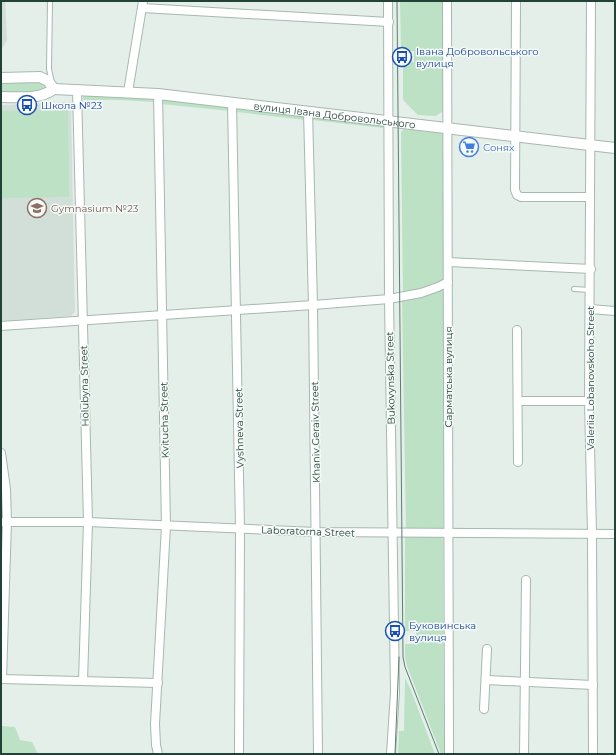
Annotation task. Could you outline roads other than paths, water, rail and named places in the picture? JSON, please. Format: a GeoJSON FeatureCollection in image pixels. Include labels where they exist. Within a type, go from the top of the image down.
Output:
{"type":"FeatureCollection","features":[{"type":"Feature","properties":{"kind":"street","name":"Bukovynska Street"},"geometry":{"type":"LineString","coordinates":[[388,1],[390,121],[389,299],[395,692],[391,754]]}},
{"type":"Feature","properties":{"kind":"street","name":"Сарматська вулиця"},"geometry":{"type":"LineString","coordinates":[[447,1],[449,754]]}},
{"type":"Feature","properties":{"kind":"street"},"geometry":{"type":"LineString","coordinates":[[516,1],[516,195],[521,197],[590,197]]}},
{"type":"Feature","properties":{"kind":"street","name":"Valeriia Lobanovskoho Street"},"geometry":{"type":"LineString","coordinates":[[591,1],[591,269],[589,401],[592,534],[593,754]]}},
{"type":"Feature","properties":{"kind":"street"},"geometry":{"type":"LineString","coordinates":[[128,92],[142,4],[389,22]]}},
{"type":"Feature","properties":{"kind":"street"},"geometry":{"type":"LineString","coordinates":[[1,78],[40,77],[48,81],[54,89],[47,94],[39,96],[1,97]]}},
{"type":"Feature","properties":{"kind":"street","name":"вулиця Івана Добровольського"},"geometry":{"type":"LineString","coordinates":[[54,89],[158,94],[615,148]]}},
{"type":"Feature","properties":{"kind":"street","name":"Holubyna Street"},"geometry":{"type":"LineString","coordinates":[[77,90],[88,522],[83,681]]}},
{"type":"Feature","properties":{"kind":"street","name":"Kvitucha Street"},"geometry":{"type":"LineString","coordinates":[[158,94],[166,526],[155,724],[158,754]]}},
{"type":"Feature","properties":{"kind":"street","name":"Vyshneva Street"},"geometry":{"type":"LineString","coordinates":[[232,102],[240,529],[238,754]]}},
{"type":"Feature","properties":{"kind":"street","name":"Khaniv Geraiv Street"},"geometry":{"type":"LineString","coordinates":[[308,111],[313,305],[318,754]]}},
{"type":"Feature","properties":{"kind":"street"},"geometry":{"type":"LineString","coordinates":[[448,262],[591,269]]}},
{"type":"Feature","properties":{"kind":"street"},"geometry":{"type":"LineString","coordinates":[[1,326],[389,299],[421,293],[448,282]]}},
{"type":"Feature","properties":{"kind":"street"},"geometry":{"type":"LineString","coordinates":[[590,309],[615,311]]}},
{"type":"Feature","properties":{"kind":"street"},"geometry":{"type":"LineString","coordinates":[[517,330],[518,462]]}},
{"type":"Feature","properties":{"kind":"street"},"geometry":{"type":"LineString","coordinates":[[518,401],[589,401]]}},
{"type":"Feature","properties":{"kind":"street"},"geometry":{"type":"LineString","coordinates":[[1,453],[6,489],[1,680],[158,683]]}},
{"type":"Feature","properties":{"kind":"street","name":"Laboratorna Street"},"geometry":{"type":"LineString","coordinates":[[4,522],[88,522],[316,532],[615,534]]}},
{"type":"Feature","properties":{"kind":"street"},"geometry":{"type":"LineString","coordinates":[[524,754],[526,580]]}},
{"type":"Feature","properties":{"kind":"street"},"geometry":{"type":"LineString","coordinates":[[484,709],[487,649]]}},
{"type":"Feature","properties":{"kind":"street"},"geometry":{"type":"LineString","coordinates":[[486,680],[593,685]]}},
{"type":"Feature","properties":{"kind":"lane"},"geometry":{"type":"LineString","coordinates":[[50,1],[49,69],[54,89]]}},
{"type":"Feature","properties":{"kind":"lane"},"geometry":{"type":"LineString","coordinates":[[574,289],[590,290]]}},
{"type":"Feature","properties":{"kind":"tram line"},"geometry":{"type":"LineString","coordinates":[[397,1],[403,657],[405,667],[439,754]]}},
{"type":"Feature","properties":{"kind":"tram line"},"geometry":{"type":"LineString","coordinates":[[395,754],[399,657]]}},
{"type":"Feature","properties":{"kind":"place","name":"Івана Добровольського вулиця"},"geometry":{"type":"Point","coordinates":[402,57]}},
{"type":"Feature","properties":{"kind":"place","name":"Школа №23"},"geometry":{"type":"Point","coordinates":[27,105]}},
{"type":"Feature","properties":{"kind":"place","name":"Сонях"},"geometry":{"type":"Point","coordinates":[469,147]}},
{"type":"Feature","properties":{"kind":"place","name":"Gymnasium №23"},"geometry":{"type":"Point","coordinates":[37,208]}},
{"type":"Feature","properties":{"kind":"place","name":"Буковинська вулиця"},"geometry":{"type":"Point","coordinates":[395,631]}}]}
